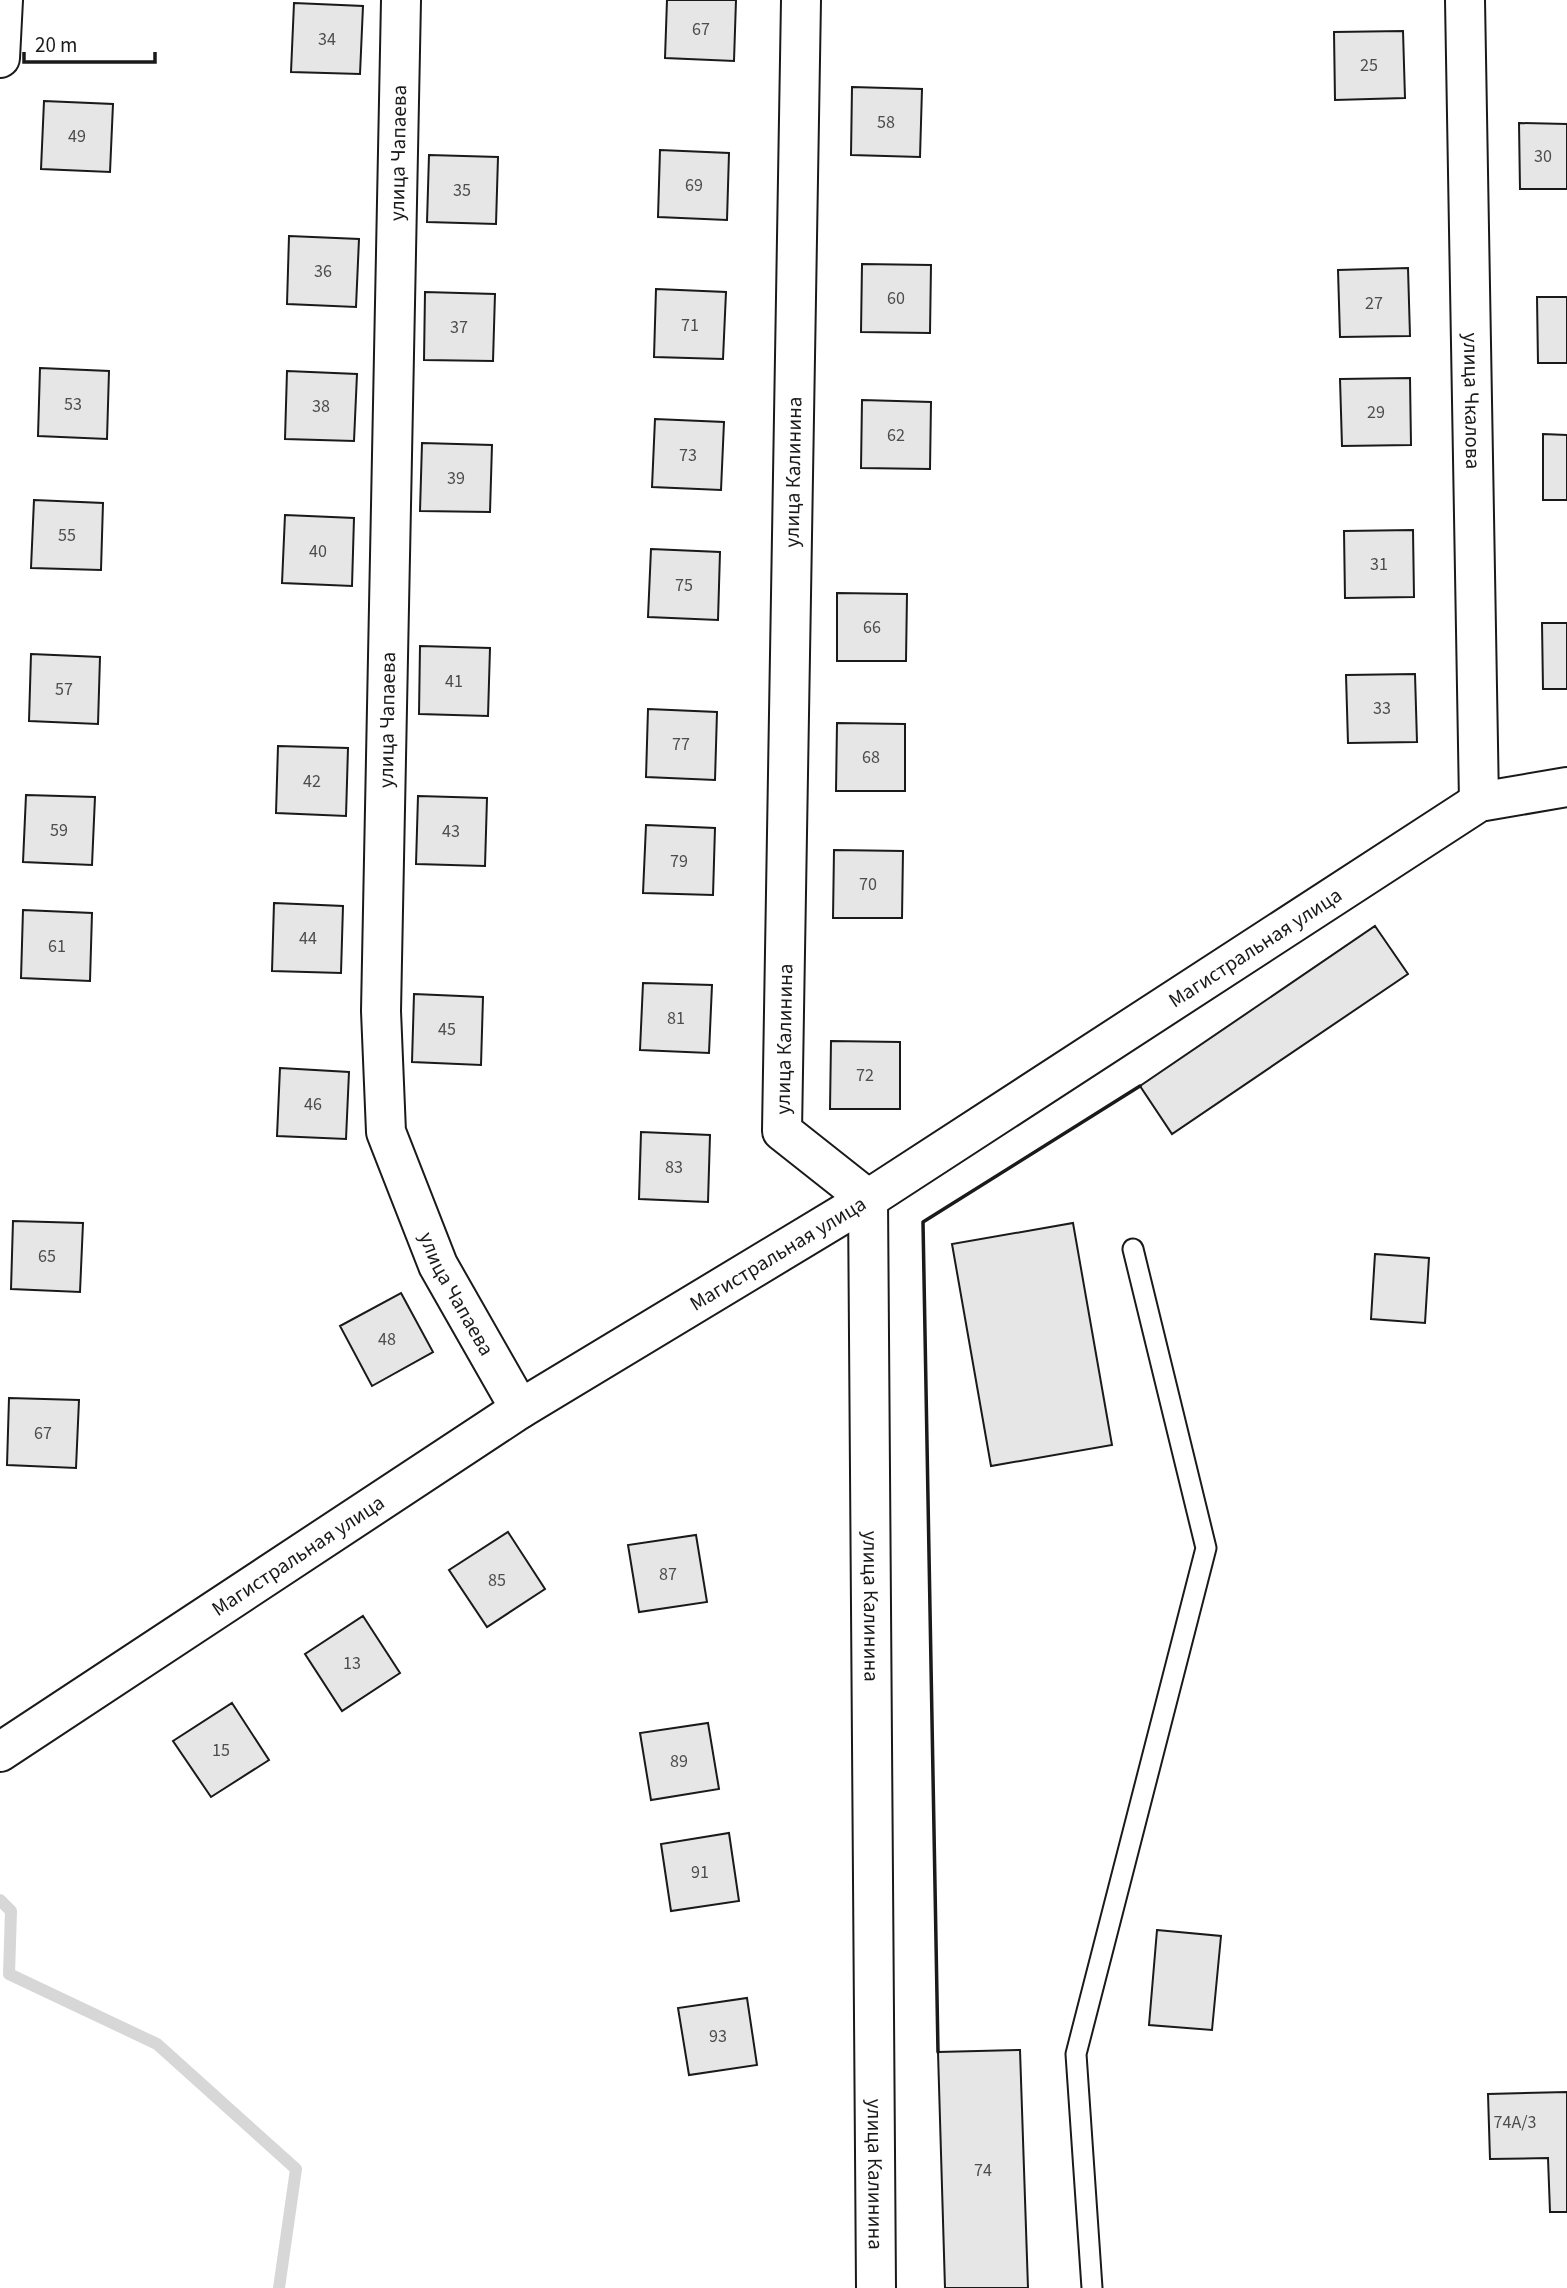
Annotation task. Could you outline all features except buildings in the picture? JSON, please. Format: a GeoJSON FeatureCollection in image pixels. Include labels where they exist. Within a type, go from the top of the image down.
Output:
{"type":"FeatureCollection","features":[{"type":"Feature","properties":{"kind":"street"},"geometry":{"type":"LineString","coordinates":[[0,58],[3,0]]}},
{"type":"Feature","properties":{"kind":"street","name":"улица Чапаева"},"geometry":{"type":"LineString","coordinates":[[401,0],[381,1011],[386,1132],[438,1265],[520,1409]]}},
{"type":"Feature","properties":{"kind":"street","name":"улица Калинина"},"geometry":{"type":"LineString","coordinates":[[801,0],[782,1132],[868,1199],[876,2288]]}},
{"type":"Feature","properties":{"kind":"street","name":"улица Чкалова"},"geometry":{"type":"LineString","coordinates":[[1465,0],[1479,802]]}},
{"type":"Feature","properties":{"kind":"street","name":"Магистральная улица"},"geometry":{"type":"LineString","coordinates":[[0,1752],[520,1409],[868,1199],[1479,802],[1567,786]]}},
{"type":"Feature","properties":{"kind":"lane"},"geometry":{"type":"LineString","coordinates":[[1092,2288],[1076,2054],[1206,1548],[1133,1249]]}},
{"type":"Feature","properties":{"kind":"waterway"},"geometry":{"type":"LineString","coordinates":[[0,1900],[11,1911],[9,1974],[157,2044],[296,2169],[279,2288]]}},
{"type":"Feature","properties":{"kind":"wall"},"geometry":{"type":"LineString","coordinates":[[938,2052],[923,1222],[1140,1086]]}}]}
